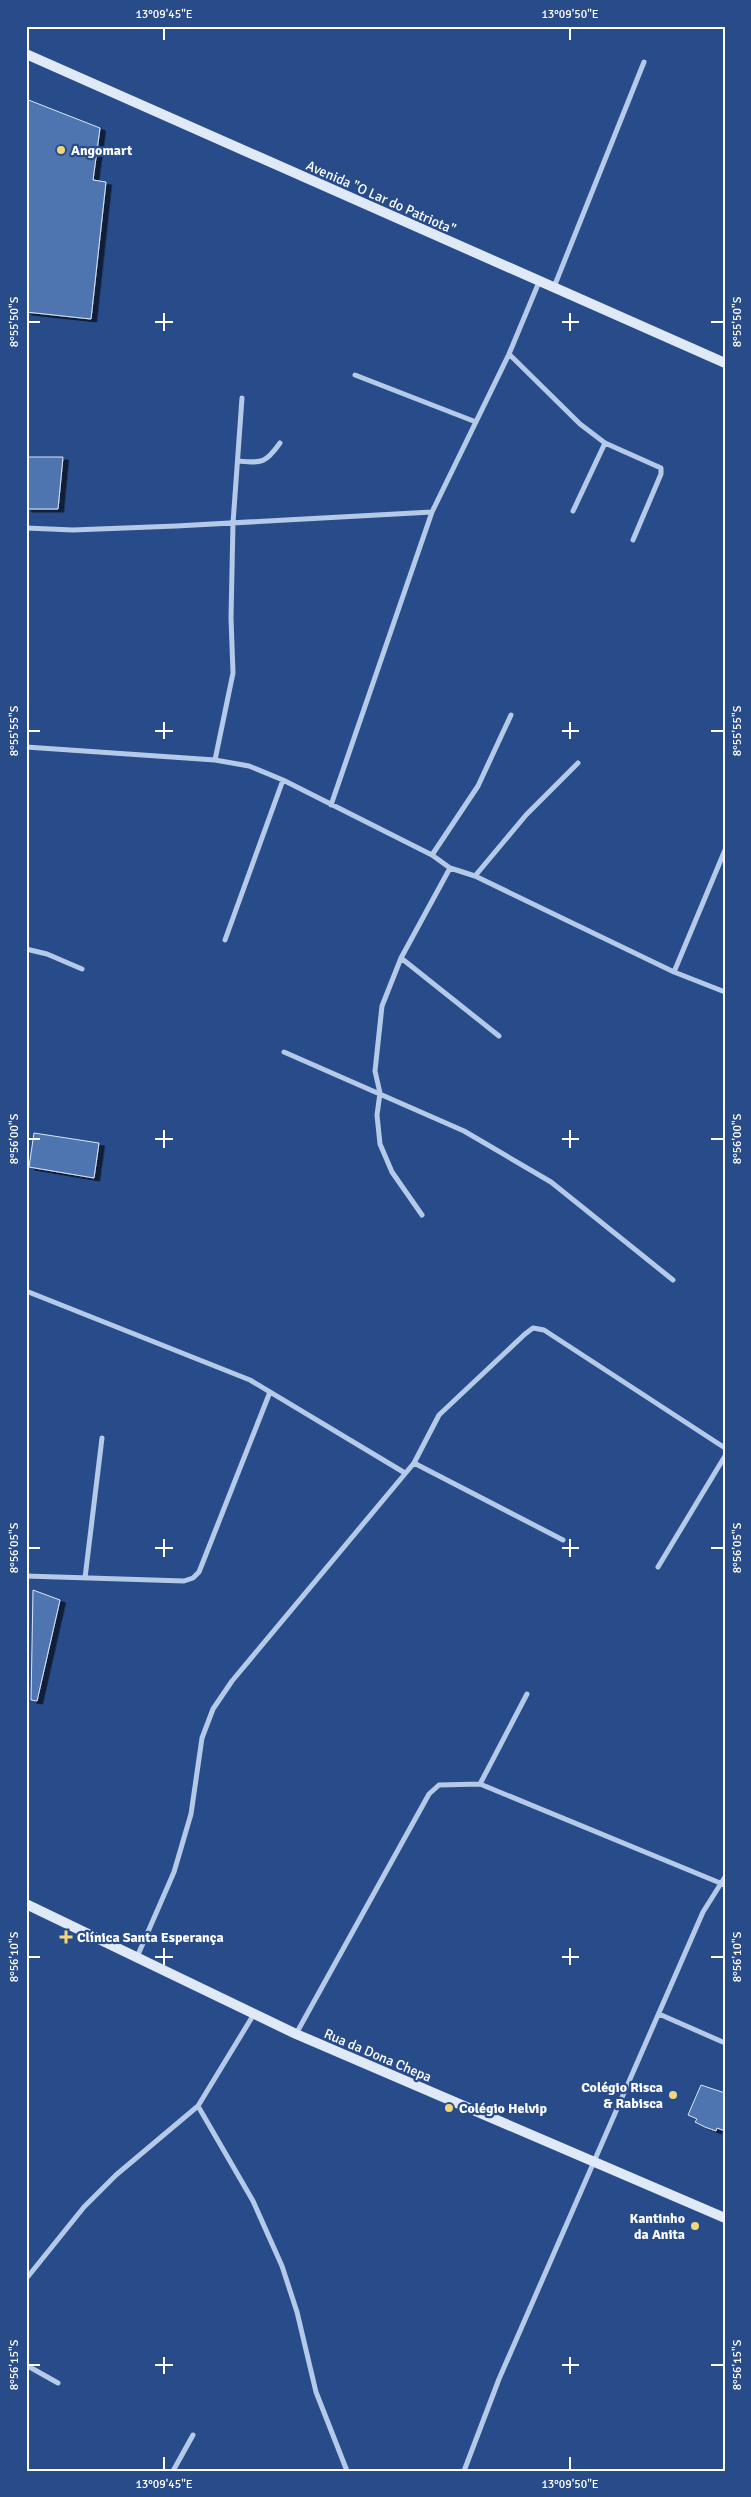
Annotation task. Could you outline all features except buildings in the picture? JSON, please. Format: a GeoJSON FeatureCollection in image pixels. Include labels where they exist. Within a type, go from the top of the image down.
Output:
{"type":"FeatureCollection","features":[{"type":"Feature","properties":{"kind":"main road","name":"Avenida \"O Lar do Patriota\""},"geometry":{"type":"LineString","coordinates":[[26,54],[725,364]]}},
{"type":"Feature","properties":{"kind":"main road","name":"Rua da Dona Chepa"},"geometry":{"type":"LineString","coordinates":[[26,1904],[296,2034],[725,2218]]}},
{"type":"Feature","properties":{"kind":"street"},"geometry":{"type":"LineString","coordinates":[[554,288],[644,62]]}},
{"type":"Feature","properties":{"kind":"street"},"geometry":{"type":"LineString","coordinates":[[332,805],[432,512],[509,354],[539,282]]}},
{"type":"Feature","properties":{"kind":"street"},"geometry":{"type":"LineString","coordinates":[[509,354],[580,424],[605,443],[661,468],[661,474],[633,540]]}},
{"type":"Feature","properties":{"kind":"street"},"geometry":{"type":"LineString","coordinates":[[356,375],[476,422]]}},
{"type":"Feature","properties":{"kind":"street"},"geometry":{"type":"LineString","coordinates":[[215,760],[233,673],[231,618],[232,523],[242,398]]}},
{"type":"Feature","properties":{"kind":"street"},"geometry":{"type":"LineString","coordinates":[[238,461],[258,463],[268,459],[280,443]]}},
{"type":"Feature","properties":{"kind":"street"},"geometry":{"type":"LineString","coordinates":[[574,511],[605,443]]}},
{"type":"Feature","properties":{"kind":"street"},"geometry":{"type":"LineString","coordinates":[[26,528],[73,530],[432,512]]}},
{"type":"Feature","properties":{"kind":"street"},"geometry":{"type":"LineString","coordinates":[[432,855],[478,786],[511,715]]}},
{"type":"Feature","properties":{"kind":"street"},"geometry":{"type":"LineString","coordinates":[[26,748],[215,760],[249,766],[283,780],[432,855],[450,868],[474,876],[674,972],[725,992]]}},
{"type":"Feature","properties":{"kind":"street"},"geometry":{"type":"LineString","coordinates":[[474,876],[526,815],[578,763]]}},
{"type":"Feature","properties":{"kind":"street"},"geometry":{"type":"LineString","coordinates":[[225,940],[283,780]]}},
{"type":"Feature","properties":{"kind":"street"},"geometry":{"type":"LineString","coordinates":[[674,972],[725,850]]}},
{"type":"Feature","properties":{"kind":"street"},"geometry":{"type":"LineString","coordinates":[[422,1215],[392,1172],[380,1144],[377,1115],[380,1093],[375,1071],[382,1006],[401,958],[450,868]]}},
{"type":"Feature","properties":{"kind":"street"},"geometry":{"type":"LineString","coordinates":[[26,950],[47,954],[82,969]]}},
{"type":"Feature","properties":{"kind":"street"},"geometry":{"type":"LineString","coordinates":[[401,958],[499,1036]]}},
{"type":"Feature","properties":{"kind":"street"},"geometry":{"type":"LineString","coordinates":[[284,1052],[344,1080],[380,1093],[464,1131],[551,1182],[673,1280]]}},
{"type":"Feature","properties":{"kind":"street"},"geometry":{"type":"LineString","coordinates":[[26,1291],[231,1372],[270,1392],[405,1473]]}},
{"type":"Feature","properties":{"kind":"street"},"geometry":{"type":"LineString","coordinates":[[137,1957],[174,1872],[191,1814],[202,1738],[213,1709],[232,1681],[414,1462],[439,1415],[533,1328],[544,1330],[725,1448]]}},
{"type":"Feature","properties":{"kind":"street"},"geometry":{"type":"LineString","coordinates":[[26,1576],[184,1581],[193,1578],[199,1572],[270,1392]]}},
{"type":"Feature","properties":{"kind":"street"},"geometry":{"type":"LineString","coordinates":[[85,1578],[102,1438]]}},
{"type":"Feature","properties":{"kind":"street"},"geometry":{"type":"LineString","coordinates":[[658,1567],[725,1456]]}},
{"type":"Feature","properties":{"kind":"street"},"geometry":{"type":"LineString","coordinates":[[414,1462],[563,1540]]}},
{"type":"Feature","properties":{"kind":"street"},"geometry":{"type":"LineString","coordinates":[[480,1784],[527,1694]]}},
{"type":"Feature","properties":{"kind":"street"},"geometry":{"type":"LineString","coordinates":[[296,2034],[430,1794],[439,1785],[480,1784],[723,1884]]}},
{"type":"Feature","properties":{"kind":"street"},"geometry":{"type":"LineString","coordinates":[[464,2471],[498,2379],[703,1912],[723,1884],[725,1877]]}},
{"type":"Feature","properties":{"kind":"street"},"geometry":{"type":"LineString","coordinates":[[26,2279],[84,2207],[116,2175],[198,2106],[254,2014]]}},
{"type":"Feature","properties":{"kind":"street"},"geometry":{"type":"LineString","coordinates":[[659,2014],[725,2043]]}},
{"type":"Feature","properties":{"kind":"street"},"geometry":{"type":"LineString","coordinates":[[198,2106],[253,2202],[282,2266],[297,2312],[324,2418],[347,2471]]}},
{"type":"Feature","properties":{"kind":"street"},"geometry":{"type":"LineString","coordinates":[[26,2365],[58,2383]]}},
{"type":"Feature","properties":{"kind":"street"},"geometry":{"type":"LineString","coordinates":[[173,2471],[193,2435]]}},
{"type":"Feature","properties":{"kind":"place","name":"Angomart"},"geometry":{"type":"Point","coordinates":[61,150]}},
{"type":"Feature","properties":{"kind":"place","name":"Clínica Santa Esperança"},"geometry":{"type":"Point","coordinates":[66,1937]}},
{"type":"Feature","properties":{"kind":"place","name":"Colégio Risca & Rabisca"},"geometry":{"type":"Point","coordinates":[673,2095]}},
{"type":"Feature","properties":{"kind":"place","name":"Colégio Helvip"},"geometry":{"type":"Point","coordinates":[449,2108]}},
{"type":"Feature","properties":{"kind":"place","name":"Kantinho da Anita"},"geometry":{"type":"Point","coordinates":[695,2226]}}]}
